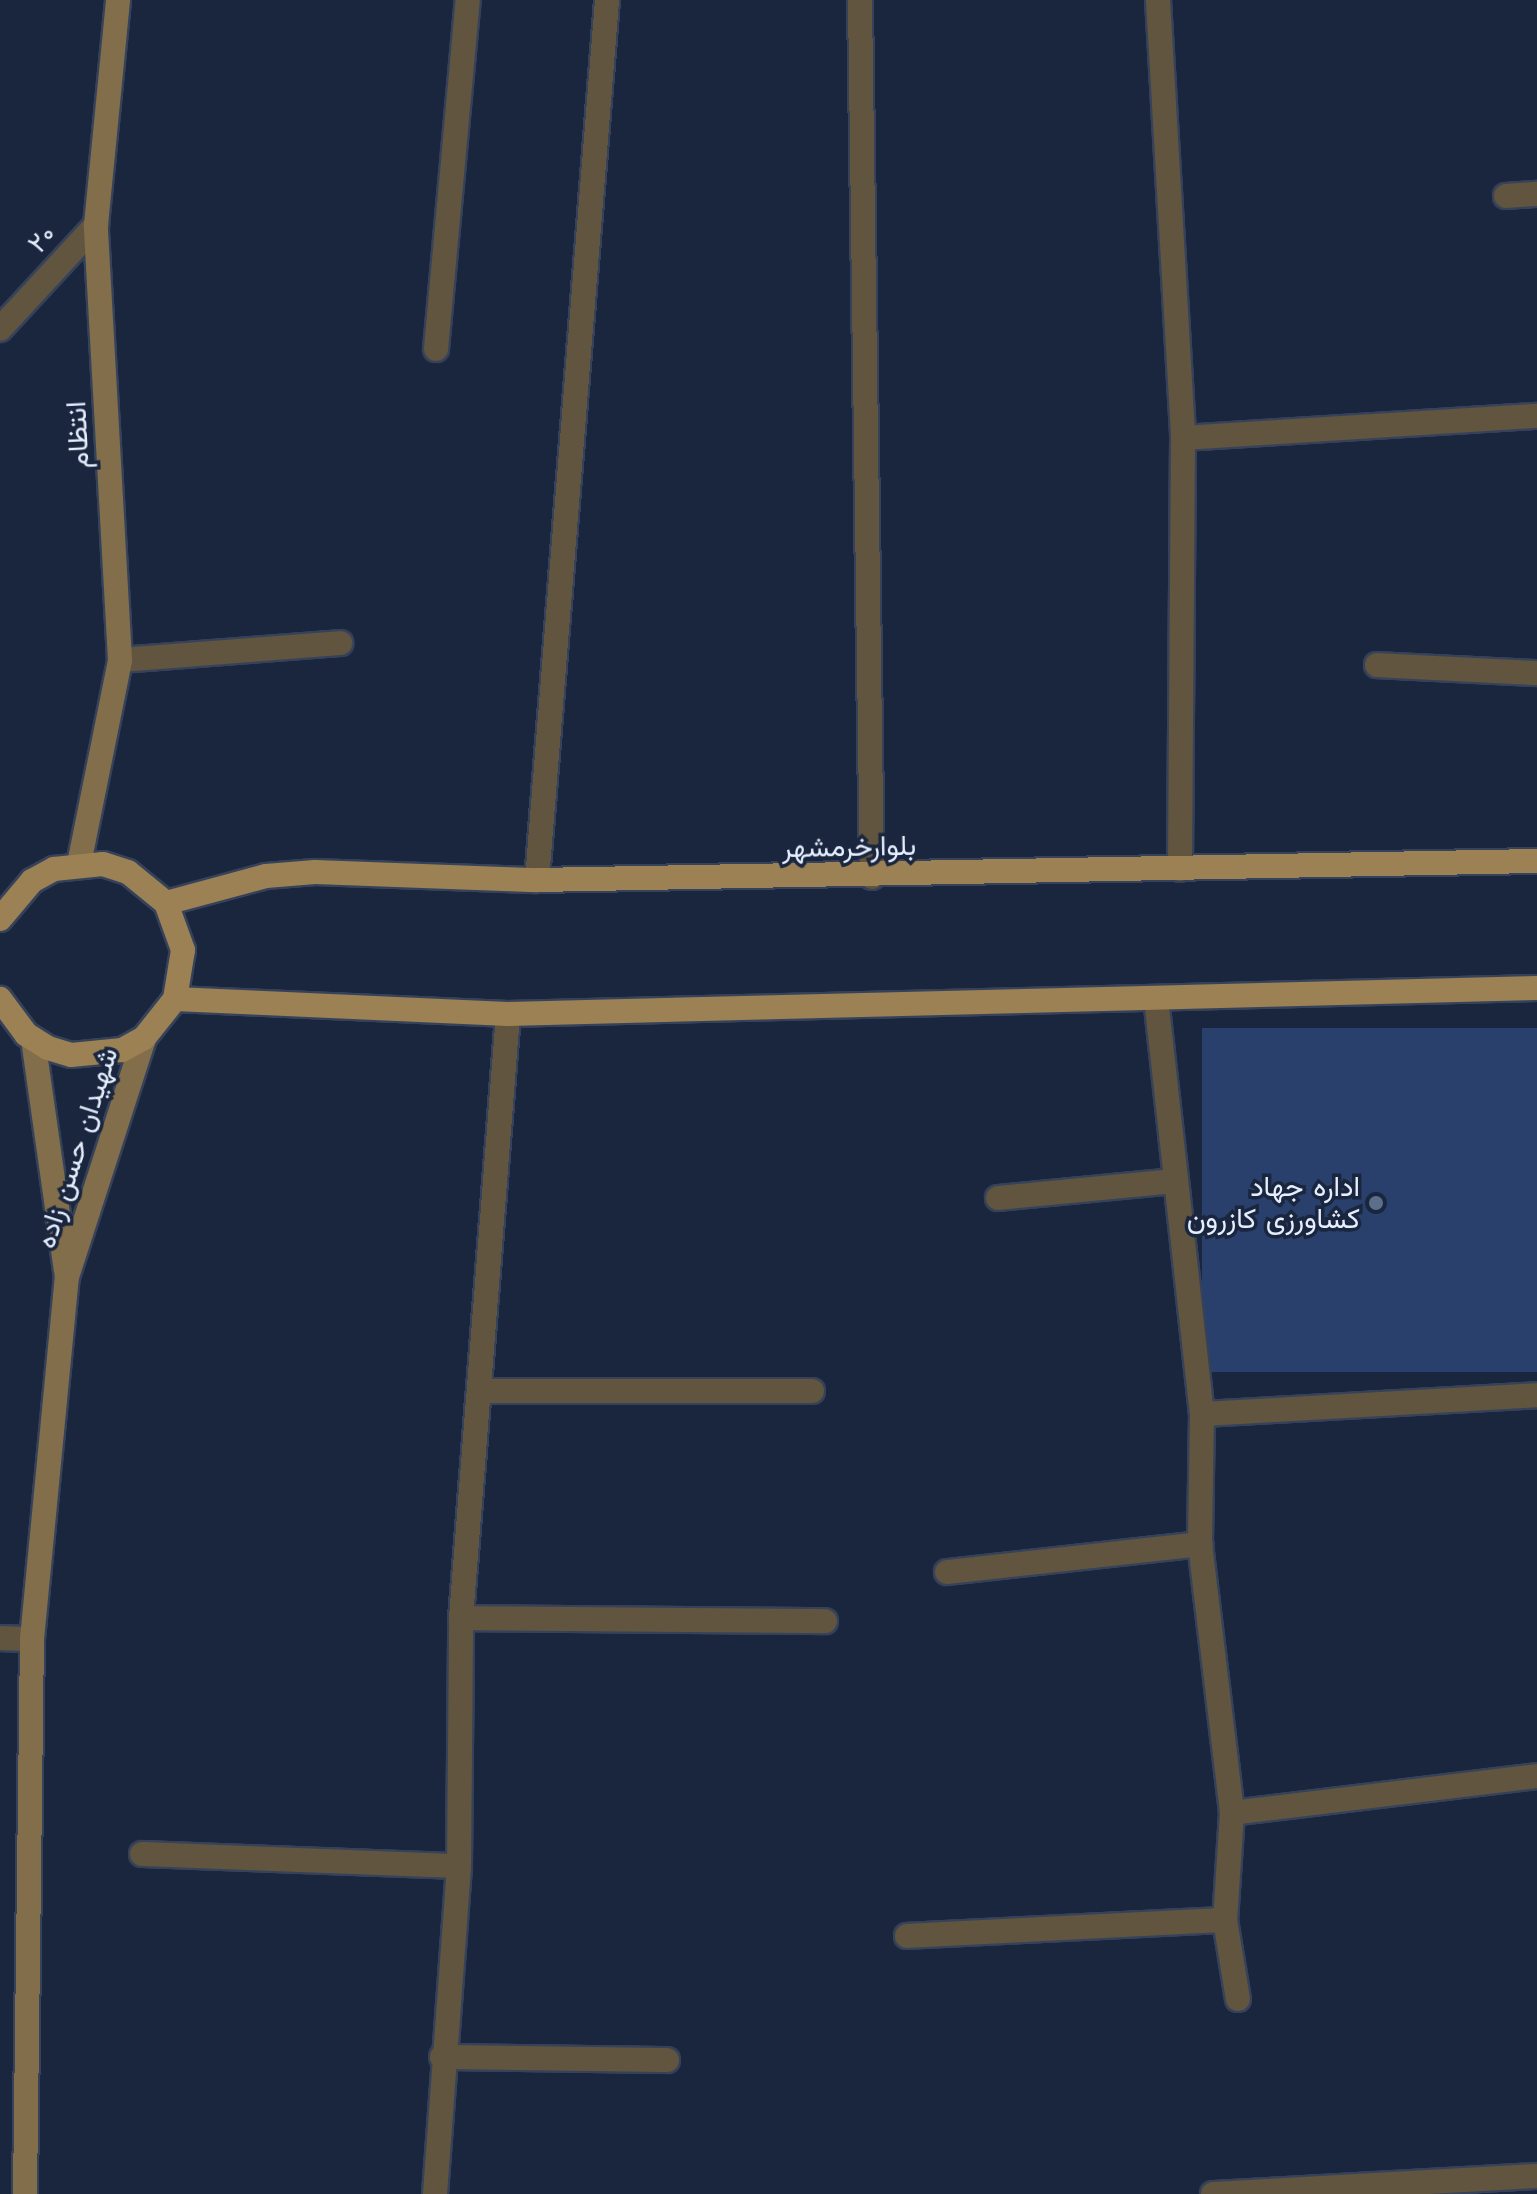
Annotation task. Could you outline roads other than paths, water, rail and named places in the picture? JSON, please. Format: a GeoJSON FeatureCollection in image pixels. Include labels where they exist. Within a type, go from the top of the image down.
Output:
{"type":"FeatureCollection","features":[{"type":"Feature","properties":{"kind":"main road","name":"بلوارخرمشهر"},"geometry":{"type":"LineString","coordinates":[[166,903],[266,876],[315,872],[537,880],[872,877],[1537,861]]}},
{"type":"Feature","properties":{"kind":"main road"},"geometry":{"type":"LineString","coordinates":[[0,919],[7,898],[43,875],[79,864],[128,872],[166,903],[183,950],[175,999],[144,1038],[97,1055],[71,1055],[33,1039],[3,1010]]}},
{"type":"Feature","properties":{"kind":"main road"},"geometry":{"type":"LineString","coordinates":[[175,999],[508,1014],[1537,988]]}},
{"type":"Feature","properties":{"kind":"street","name":"انتظام"},"geometry":{"type":"LineString","coordinates":[[79,864],[120,660],[96,225],[118,0]]}},
{"type":"Feature","properties":{"kind":"street"},"geometry":{"type":"LineString","coordinates":[[436,349],[468,0]]}},
{"type":"Feature","properties":{"kind":"street"},"geometry":{"type":"LineString","coordinates":[[537,880],[607,0]]}},
{"type":"Feature","properties":{"kind":"street"},"geometry":{"type":"LineString","coordinates":[[860,0],[872,877]]}},
{"type":"Feature","properties":{"kind":"street"},"geometry":{"type":"LineString","coordinates":[[1158,0],[1183,438],[1180,869]]}},
{"type":"Feature","properties":{"kind":"street"},"geometry":{"type":"LineString","coordinates":[[1506,196],[1537,194]]}},
{"type":"Feature","properties":{"kind":"street","name":"۲۰"},"geometry":{"type":"LineString","coordinates":[[0,329],[96,225]]}},
{"type":"Feature","properties":{"kind":"street"},"geometry":{"type":"LineString","coordinates":[[1183,438],[1537,416]]}},
{"type":"Feature","properties":{"kind":"street"},"geometry":{"type":"LineString","coordinates":[[120,660],[340,643]]}},
{"type":"Feature","properties":{"kind":"street"},"geometry":{"type":"LineString","coordinates":[[1377,665],[1537,673]]}},
{"type":"Feature","properties":{"kind":"street"},"geometry":{"type":"LineString","coordinates":[[1156,998],[1173,1181],[1202,1414],[1200,1544],[1232,1813],[1225,1920],[1238,1999]]}},
{"type":"Feature","properties":{"kind":"street"},"geometry":{"type":"LineString","coordinates":[[435,2194],[442,2057],[459,1866],[461,1618],[484,1391],[508,1014]]}},
{"type":"Feature","properties":{"kind":"street","name":"شهیدان حسن زاده"},"geometry":{"type":"LineString","coordinates":[[25,2194],[32,1639],[67,1277],[144,1038]]}},
{"type":"Feature","properties":{"kind":"street","name":"شهیدان حسن زاده"},"geometry":{"type":"LineString","coordinates":[[33,1039],[67,1277]]}},
{"type":"Feature","properties":{"kind":"street"},"geometry":{"type":"LineString","coordinates":[[998,1198],[1173,1181]]}},
{"type":"Feature","properties":{"kind":"street"},"geometry":{"type":"LineString","coordinates":[[484,1391],[812,1391]]}},
{"type":"Feature","properties":{"kind":"street"},"geometry":{"type":"LineString","coordinates":[[1202,1414],[1537,1395]]}},
{"type":"Feature","properties":{"kind":"street"},"geometry":{"type":"LineString","coordinates":[[947,1572],[1200,1544]]}},
{"type":"Feature","properties":{"kind":"street"},"geometry":{"type":"LineString","coordinates":[[461,1618],[825,1621]]}},
{"type":"Feature","properties":{"kind":"street"},"geometry":{"type":"LineString","coordinates":[[0,1638],[32,1639]]}},
{"type":"Feature","properties":{"kind":"street"},"geometry":{"type":"LineString","coordinates":[[1232,1813],[1537,1776]]}},
{"type":"Feature","properties":{"kind":"street"},"geometry":{"type":"LineString","coordinates":[[142,1854],[459,1866]]}},
{"type":"Feature","properties":{"kind":"street"},"geometry":{"type":"LineString","coordinates":[[907,1936],[1225,1920]]}},
{"type":"Feature","properties":{"kind":"street"},"geometry":{"type":"LineString","coordinates":[[442,2057],[667,2060]]}},
{"type":"Feature","properties":{"kind":"street"},"geometry":{"type":"LineString","coordinates":[[1213,2194],[1537,2176]]}},
{"type":"Feature","properties":{"kind":"place","name":"اداره جهاد کشاورزی کازرون"},"geometry":{"type":"Point","coordinates":[1376,1203]}}]}
